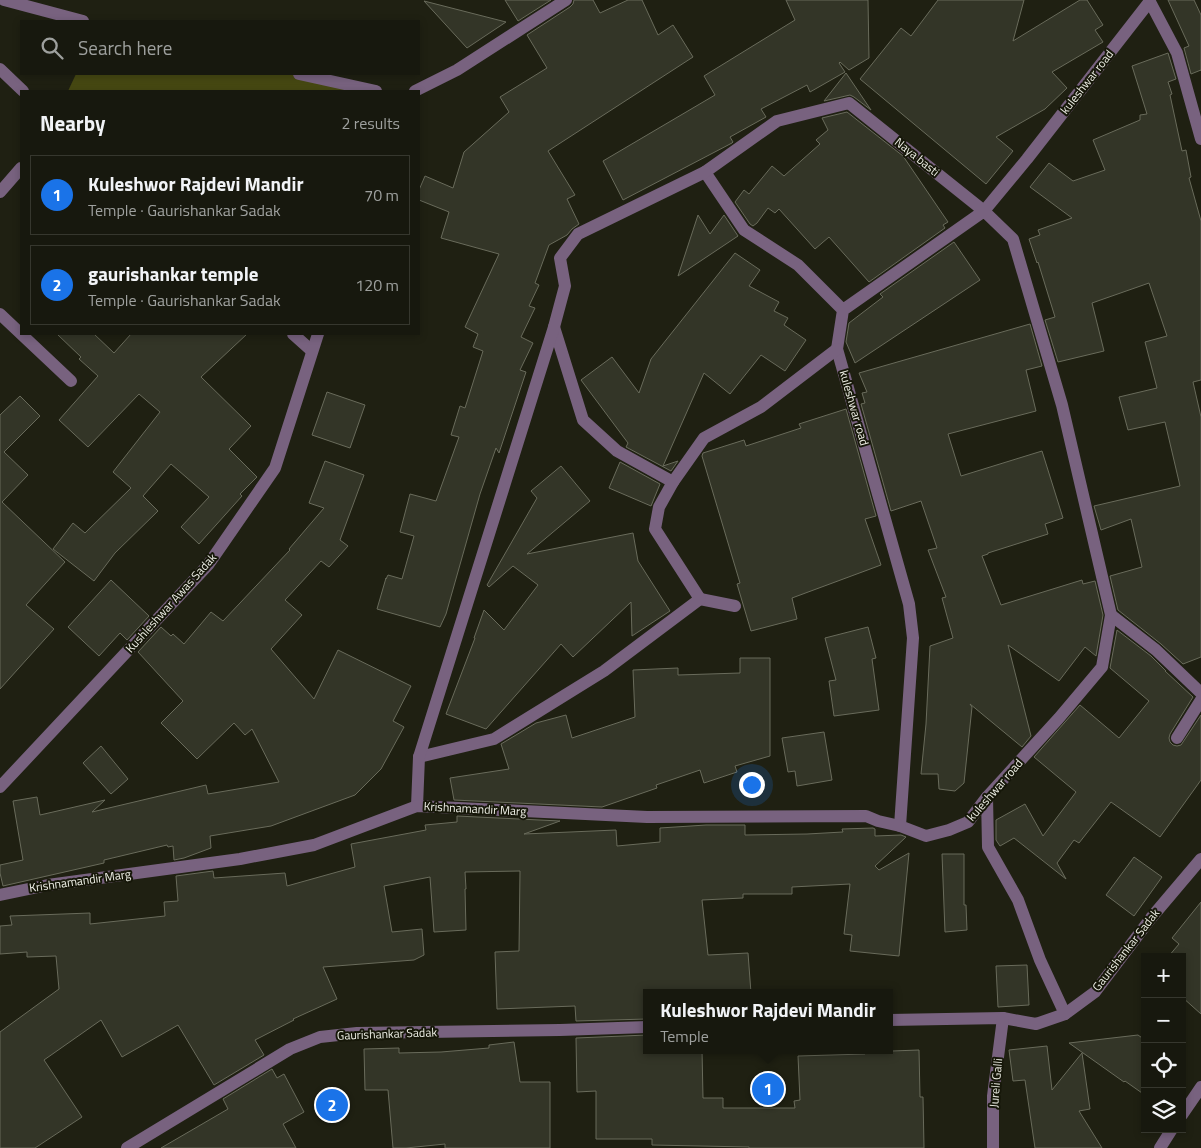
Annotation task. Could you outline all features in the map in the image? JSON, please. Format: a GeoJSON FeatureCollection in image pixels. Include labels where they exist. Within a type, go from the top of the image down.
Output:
{"type":"FeatureCollection","features":[{"type":"Feature","properties":{"kind":"street"},"geometry":{"type":"LineString","coordinates":[[4,0],[79,20]]}},
{"type":"Feature","properties":{"kind":"street"},"geometry":{"type":"LineString","coordinates":[[417,90],[457,70],[566,0]]}},
{"type":"Feature","properties":{"kind":"street"},"geometry":{"type":"LineString","coordinates":[[1149,0],[1177,53],[1201,139]]}},
{"type":"Feature","properties":{"kind":"street","name":"kuleshwar road"},"geometry":{"type":"LineString","coordinates":[[843,310],[837,349],[909,604],[913,638],[900,826],[926,836],[949,830],[968,822],[987,797],[1059,718],[1102,667],[1111,615],[1062,405],[1013,239],[984,211],[1027,159],[1149,0]]}},
{"type":"Feature","properties":{"kind":"street"},"geometry":{"type":"LineString","coordinates":[[0,69],[22,90]]}},
{"type":"Feature","properties":{"kind":"street"},"geometry":{"type":"LineString","coordinates":[[304,75],[371,90]]}},
{"type":"Feature","properties":{"kind":"street","name":"Naya basti"},"geometry":{"type":"LineString","coordinates":[[705,172],[777,121],[850,103],[984,211]]}},
{"type":"Feature","properties":{"kind":"street"},"geometry":{"type":"LineString","coordinates":[[0,192],[20,169]]}},
{"type":"Feature","properties":{"kind":"street"},"geometry":{"type":"LineString","coordinates":[[417,806],[419,757],[554,327],[565,286],[560,258],[578,234],[705,172],[744,230],[798,265],[843,310],[984,211]]}},
{"type":"Feature","properties":{"kind":"street"},"geometry":{"type":"LineString","coordinates":[[0,314],[20,333]]}},
{"type":"Feature","properties":{"kind":"street"},"geometry":{"type":"LineString","coordinates":[[554,327],[583,420],[617,451],[673,482]]}},
{"type":"Feature","properties":{"kind":"street"},"geometry":{"type":"LineString","coordinates":[[22,335],[71,381]]}},
{"type":"Feature","properties":{"kind":"street"},"geometry":{"type":"LineString","coordinates":[[294,335],[312,351]]}},
{"type":"Feature","properties":{"kind":"street","name":"Kushleshwar Awas Sadak"},"geometry":{"type":"LineString","coordinates":[[0,787],[208,565],[275,468],[318,335]]}},
{"type":"Feature","properties":{"kind":"street"},"geometry":{"type":"LineString","coordinates":[[735,606],[700,599],[655,529],[659,507],[673,482],[704,438],[760,407],[837,349]]}},
{"type":"Feature","properties":{"kind":"street"},"geometry":{"type":"LineString","coordinates":[[419,757],[494,738],[604,671],[700,599]]}},
{"type":"Feature","properties":{"kind":"street"},"geometry":{"type":"LineString","coordinates":[[1111,615],[1156,650],[1201,693]]}},
{"type":"Feature","properties":{"kind":"street"},"geometry":{"type":"LineString","coordinates":[[1177,738],[1201,700]]}},
{"type":"Feature","properties":{"kind":"street"},"geometry":{"type":"LineString","coordinates":[[987,797],[988,848],[1018,900],[1040,960],[1065,1014]]}},
{"type":"Feature","properties":{"kind":"street","name":"Krishnamandir Marg"},"geometry":{"type":"LineString","coordinates":[[0,894],[48,884],[240,859],[314,845],[417,806],[647,818],[866,816],[900,826]]}},
{"type":"Feature","properties":{"kind":"street","name":"Gaurishankar Sadak"},"geometry":{"type":"LineString","coordinates":[[893,1020],[1003,1018],[1036,1024],[1065,1014],[1095,992],[1151,918],[1201,859]]}},
{"type":"Feature","properties":{"kind":"street","name":"Jureli Galli"},"geometry":{"type":"LineString","coordinates":[[993,1148],[993,1096],[1003,1018]]}},
{"type":"Feature","properties":{"kind":"street","name":"Gaurishankar Sadak"},"geometry":{"type":"LineString","coordinates":[[127,1148],[290,1049],[320,1037],[356,1033],[643,1027]]}},
{"type":"Feature","properties":{"kind":"street"},"geometry":{"type":"LineString","coordinates":[[1186,1108],[1201,1087]]}},
{"type":"Feature","properties":{"kind":"street"},"geometry":{"type":"LineString","coordinates":[[1160,1148],[1169,1133]]}},
{"type":"Feature","properties":{"kind":"shaded area"},"geometry":{"type":"Polygon","coordinates":[[[76,75],[297,75],[362,90],[68,90],[76,75]]]}},
{"type":"Feature","properties":{"kind":"building"},"geometry":{"type":"Polygon","coordinates":[[[505,0],[551,0],[518,21],[505,0]]]}},
{"type":"Feature","properties":{"kind":"building"},"geometry":{"type":"Polygon","coordinates":[[[574,0],[593,0],[600,13],[628,0],[642,0],[658,35],[673,25],[693,57],[548,151],[575,195],[567,199],[579,224],[567,235],[549,245],[535,283],[539,285],[529,306],[535,308],[521,337],[533,343],[520,370],[526,372],[499,453],[496,448],[480,494],[446,614],[440,627],[377,609],[388,575],[402,579],[414,536],[400,532],[410,494],[436,501],[459,437],[451,435],[460,406],[465,408],[483,351],[473,347],[478,334],[465,327],[499,254],[441,238],[449,212],[420,200],[420,188],[425,176],[453,188],[464,152],[509,112],[500,97],[547,68],[527,35],[573,4],[574,0]]]}},
{"type":"Feature","properties":{"kind":"building"},"geometry":{"type":"Polygon","coordinates":[[[786,0],[868,0],[869,58],[849,70],[840,62],[845,72],[810,92],[807,85],[761,109],[766,117],[730,137],[732,143],[623,200],[603,161],[715,95],[704,76],[795,20],[786,0]]]}},
{"type":"Feature","properties":{"kind":"building"},"geometry":{"type":"Polygon","coordinates":[[[938,0],[1024,0],[1013,41],[1080,0],[1087,0],[1103,25],[1095,30],[1103,42],[1052,72],[1067,88],[1045,109],[996,137],[1013,151],[986,184],[860,79],[901,28],[911,36],[938,0]]]}},
{"type":"Feature","properties":{"kind":"building"},"geometry":{"type":"Polygon","coordinates":[[[1168,0],[1194,0],[1201,15],[1201,70],[1191,74],[1184,48],[1189,46],[1168,0]]]}},
{"type":"Feature","properties":{"kind":"building"},"geometry":{"type":"Polygon","coordinates":[[[424,1],[506,22],[467,48],[424,1]]]}},
{"type":"Feature","properties":{"kind":"building"},"geometry":{"type":"Polygon","coordinates":[[[1168,53],[1176,79],[1168,82],[1172,94],[1170,95],[1182,151],[1186,150],[1191,177],[1189,178],[1201,221],[1201,380],[1193,382],[1201,417],[1201,657],[1183,664],[1118,610],[1110,576],[1142,567],[1131,519],[1101,530],[1094,506],[1180,486],[1165,422],[1128,430],[1119,397],[1157,388],[1145,342],[1167,336],[1149,283],[1092,303],[1104,351],[1058,362],[1045,320],[1055,317],[1029,239],[1040,235],[1038,230],[1072,218],[1030,187],[1049,163],[1073,181],[1105,170],[1093,140],[1140,120],[1140,115],[1147,114],[1132,66],[1168,53]]]}},
{"type":"Feature","properties":{"kind":"building"},"geometry":{"type":"Polygon","coordinates":[[[846,73],[871,110],[850,95],[824,101],[846,73]]]}},
{"type":"Feature","properties":{"kind":"building"},"geometry":{"type":"Polygon","coordinates":[[[847,112],[903,156],[948,222],[943,225],[945,228],[869,282],[829,237],[815,249],[779,209],[775,213],[768,208],[753,226],[735,202],[744,190],[749,194],[772,166],[784,176],[820,144],[816,140],[828,130],[822,118],[847,112]]]}},
{"type":"Feature","properties":{"kind":"building"},"geometry":{"type":"Polygon","coordinates":[[[698,215],[710,234],[724,215],[738,236],[678,276],[698,215]]]}},
{"type":"Feature","properties":{"kind":"building"},"geometry":{"type":"Polygon","coordinates":[[[954,242],[980,280],[855,363],[846,342],[849,323],[883,297],[880,294],[954,242]]]}},
{"type":"Feature","properties":{"kind":"building"},"geometry":{"type":"Polygon","coordinates":[[[735,253],[760,270],[749,286],[779,302],[774,311],[788,318],[784,325],[806,340],[785,371],[761,355],[730,394],[704,373],[663,466],[678,461],[671,471],[626,447],[628,443],[581,380],[612,357],[639,393],[651,359],[735,253]]]}},
{"type":"Feature","properties":{"kind":"building"},"geometry":{"type":"Polygon","coordinates":[[[1030,324],[1042,366],[1026,370],[1036,411],[948,434],[961,476],[1042,451],[1063,518],[1045,524],[1048,534],[982,556],[1001,605],[1082,580],[1083,584],[1095,581],[1103,615],[1096,656],[1085,647],[1059,681],[1008,645],[1031,736],[1022,747],[970,704],[972,707],[964,783],[955,791],[939,789],[938,774],[921,774],[930,646],[953,638],[942,598],[946,597],[928,550],[937,548],[921,501],[891,511],[861,404],[865,403],[862,393],[867,392],[859,373],[1030,324]]]}},
{"type":"Feature","properties":{"kind":"building"},"geometry":{"type":"Polygon","coordinates":[[[58,335],[95,335],[114,353],[130,335],[246,335],[201,377],[251,426],[229,449],[257,477],[240,494],[242,496],[199,544],[181,527],[209,497],[171,464],[143,496],[158,511],[115,553],[94,581],[53,549],[73,523],[85,533],[131,488],[113,472],[160,412],[139,394],[88,447],[59,420],[98,376],[79,359],[81,357],[58,335]]]}},
{"type":"Feature","properties":{"kind":"building"},"geometry":{"type":"Polygon","coordinates":[[[327,392],[365,405],[350,448],[312,435],[327,392]]]}},
{"type":"Feature","properties":{"kind":"building"},"geometry":{"type":"Polygon","coordinates":[[[20,396],[40,416],[4,452],[28,475],[2,502],[65,562],[26,605],[54,629],[0,689],[0,415],[20,396]]]}},
{"type":"Feature","properties":{"kind":"building"},"geometry":{"type":"Polygon","coordinates":[[[846,409],[876,516],[865,519],[881,565],[792,598],[797,619],[751,631],[737,584],[740,583],[702,456],[703,453],[744,440],[746,446],[801,428],[799,424],[846,409]]]}},
{"type":"Feature","properties":{"kind":"building"},"geometry":{"type":"Polygon","coordinates":[[[325,461],[364,475],[340,540],[348,546],[329,567],[321,561],[285,600],[302,615],[271,649],[314,699],[338,650],[411,686],[393,721],[404,727],[381,769],[355,795],[271,826],[210,836],[211,848],[184,858],[174,860],[173,846],[168,847],[167,845],[104,860],[104,863],[3,886],[0,865],[23,860],[13,801],[37,797],[40,815],[105,800],[92,812],[206,785],[208,794],[279,782],[252,729],[245,735],[234,723],[197,759],[161,723],[183,701],[138,652],[161,627],[171,636],[173,634],[184,644],[211,612],[223,621],[290,550],[324,508],[309,503],[325,461]]]}},
{"type":"Feature","properties":{"kind":"building"},"geometry":{"type":"Polygon","coordinates":[[[620,462],[660,484],[651,506],[609,488],[620,462]]]}},
{"type":"Feature","properties":{"kind":"building"},"geometry":{"type":"Polygon","coordinates":[[[561,466],[590,501],[527,554],[633,533],[638,561],[670,611],[632,636],[631,602],[573,657],[561,644],[486,729],[446,714],[484,610],[504,630],[538,585],[513,566],[489,587],[487,585],[537,498],[531,491],[561,466]]]}},
{"type":"Feature","properties":{"kind":"building"},"geometry":{"type":"Polygon","coordinates":[[[111,580],[149,616],[127,640],[120,633],[99,656],[68,627],[111,580]]]}},
{"type":"Feature","properties":{"kind":"building"},"geometry":{"type":"Polygon","coordinates":[[[868,627],[876,658],[872,659],[879,710],[834,716],[829,681],[836,680],[825,638],[868,627]]]}},
{"type":"Feature","properties":{"kind":"building"},"geometry":{"type":"Polygon","coordinates":[[[1117,630],[1151,656],[1193,697],[1169,738],[1173,745],[1181,745],[1201,715],[1201,780],[1160,837],[1111,802],[1079,843],[1074,840],[1057,863],[1066,879],[1014,838],[1000,846],[996,840],[996,820],[1025,804],[1043,836],[1076,792],[1034,757],[1080,705],[1119,738],[1149,701],[1110,668],[1117,630]]]}},
{"type":"Feature","properties":{"kind":"building"},"geometry":{"type":"Polygon","coordinates":[[[740,658],[770,658],[770,756],[735,766],[737,772],[704,783],[700,770],[656,785],[657,788],[602,807],[454,800],[450,778],[509,769],[501,744],[536,723],[566,715],[572,738],[635,717],[633,670],[678,668],[678,675],[740,673],[740,658]]]}},
{"type":"Feature","properties":{"kind":"building"},"geometry":{"type":"Polygon","coordinates":[[[824,732],[832,780],[797,786],[795,771],[788,772],[782,738],[824,732]]]}},
{"type":"Feature","properties":{"kind":"building"},"geometry":{"type":"Polygon","coordinates":[[[101,746],[128,779],[111,794],[83,763],[101,746]]]}},
{"type":"Feature","properties":{"kind":"building"},"geometry":{"type":"Polygon","coordinates":[[[457,816],[560,821],[524,834],[616,830],[617,846],[660,842],[660,828],[706,825],[745,825],[745,835],[807,834],[843,832],[842,829],[873,828],[875,829],[875,836],[901,835],[906,837],[875,866],[879,870],[909,853],[899,956],[850,951],[852,935],[844,934],[850,884],[792,887],[792,894],[743,894],[743,898],[702,900],[708,955],[748,953],[751,989],[643,989],[643,1019],[576,1021],[575,1006],[497,1009],[495,952],[519,951],[520,871],[465,872],[466,930],[434,932],[430,877],[384,886],[392,932],[422,929],[424,955],[414,960],[323,967],[337,999],[293,1019],[255,1040],[264,1055],[214,1085],[178,1025],[122,1057],[101,1020],[44,1060],[82,1117],[35,1148],[0,1148],[0,1032],[59,989],[56,956],[27,957],[27,952],[0,954],[0,926],[12,925],[10,916],[90,913],[90,924],[165,916],[164,902],[178,901],[176,876],[213,871],[214,878],[285,873],[287,886],[355,867],[351,844],[426,830],[425,825],[457,822],[457,816]]]}},
{"type":"Feature","properties":{"kind":"building"},"geometry":{"type":"Polygon","coordinates":[[[942,854],[964,854],[964,905],[966,905],[967,930],[945,932],[942,854]]]}},
{"type":"Feature","properties":{"kind":"building"},"geometry":{"type":"Polygon","coordinates":[[[1134,857],[1162,877],[1134,916],[1106,895],[1134,857]]]}},
{"type":"Feature","properties":{"kind":"building"},"geometry":{"type":"Polygon","coordinates":[[[1201,902],[1201,1014],[1186,1001],[1186,953],[1171,953],[1179,944],[1172,938],[1201,902]]]}},
{"type":"Feature","properties":{"kind":"building"},"geometry":{"type":"Polygon","coordinates":[[[1027,965],[1029,1005],[998,1007],[996,966],[1027,965]]]}},
{"type":"Feature","properties":{"kind":"building"},"geometry":{"type":"Polygon","coordinates":[[[643,1035],[643,1054],[702,1054],[703,1098],[723,1098],[723,1108],[795,1108],[794,1101],[800,1100],[798,1056],[893,1054],[893,1051],[919,1050],[920,1097],[923,1097],[924,1148],[749,1148],[652,1145],[652,1139],[596,1139],[596,1091],[577,1092],[576,1038],[643,1035]]]}},
{"type":"Feature","properties":{"kind":"building"},"geometry":{"type":"Polygon","coordinates":[[[1138,1035],[1141,1037],[1141,1092],[1124,1082],[1069,1043],[1138,1035]]]}},
{"type":"Feature","properties":{"kind":"building"},"geometry":{"type":"Polygon","coordinates":[[[514,1042],[520,1082],[550,1082],[550,1148],[445,1148],[445,1144],[393,1148],[388,1090],[365,1090],[364,1049],[399,1048],[399,1053],[441,1052],[489,1048],[489,1045],[514,1042]]]}},
{"type":"Feature","properties":{"kind":"building"},"geometry":{"type":"Polygon","coordinates":[[[1047,1046],[1052,1090],[1082,1053],[1090,1109],[1079,1111],[1102,1148],[1035,1148],[1025,1080],[1013,1081],[1009,1050],[1047,1046]]]}},
{"type":"Feature","properties":{"kind":"building"},"geometry":{"type":"Polygon","coordinates":[[[272,1069],[277,1078],[284,1074],[304,1112],[283,1124],[296,1148],[161,1148],[228,1109],[223,1099],[272,1069]]]}},
{"type":"Feature","properties":{"kind":"place","name":"Kuleshwor Rajdevi Mandir"},"geometry":{"type":"Point","coordinates":[768,1089]}},
{"type":"Feature","properties":{"kind":"place","name":"gaurishankar temple"},"geometry":{"type":"Point","coordinates":[332,1105]}}]}
